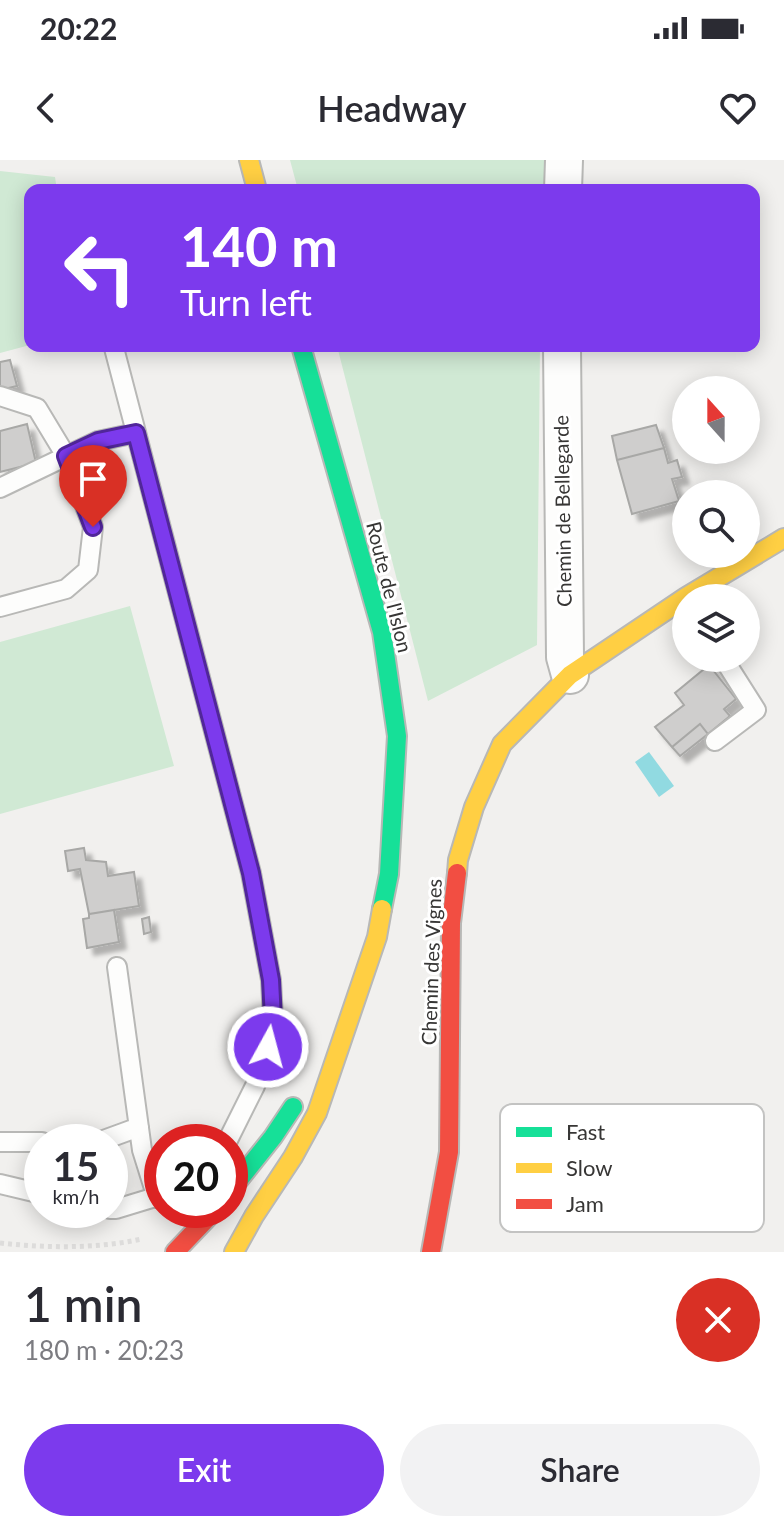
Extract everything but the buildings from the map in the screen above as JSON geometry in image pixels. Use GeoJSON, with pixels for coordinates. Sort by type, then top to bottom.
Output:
{"type":"FeatureCollection","features":[{"type":"Feature","properties":{"kind":"street"},"geometry":{"type":"LineString","coordinates":[[249,160],[255,184]]}},
{"type":"Feature","properties":{"kind":"street"},"geometry":{"type":"LineString","coordinates":[[563,184],[564,160]]}},
{"type":"Feature","properties":{"kind":"street","name":"Route de l'Islon"},"geometry":{"type":"LineString","coordinates":[[234,1252],[317,1113],[377,937],[387,886],[397,736],[382,632],[303,352]]}},
{"type":"Feature","properties":{"kind":"street","name":"Chemin de Bellegarde"},"geometry":{"type":"LineString","coordinates":[[562,352],[565,657],[570,675]]}},
{"type":"Feature","properties":{"kind":"street","name":"Chemin des Vignes"},"geometry":{"type":"LineString","coordinates":[[709,584],[784,538]]}},
{"type":"Feature","properties":{"kind":"street","name":"Chemin des Vignes"},"geometry":{"type":"LineString","coordinates":[[431,1252],[449,1152],[451,923],[458,860],[474,807],[502,744],[570,675],[672,607]]}},
{"type":"Feature","properties":{"kind":"street","name":"Route de l'Islon"},"geometry":{"type":"LineString","coordinates":[[248,1168],[273,1137],[345,1029]]}},
{"type":"Feature","properties":{"kind":"street"},"geometry":{"type":"LineString","coordinates":[[175,1252],[198,1228]]}},
{"type":"Feature","properties":{"kind":"lane"},"geometry":{"type":"LineString","coordinates":[[115,352],[251,873],[271,980],[273,1019],[268,1047],[255,1086],[236,1124]]}},
{"type":"Feature","properties":{"kind":"lane"},"geometry":{"type":"LineString","coordinates":[[0,396],[37,408],[66,456],[93,527],[88,570],[66,589],[0,607]]}},
{"type":"Feature","properties":{"kind":"lane"},"geometry":{"type":"LineString","coordinates":[[0,488],[98,441],[136,433]]}},
{"type":"Feature","properties":{"kind":"lane"},"geometry":{"type":"LineString","coordinates":[[715,741],[756,710],[732,672]]}},
{"type":"Feature","properties":{"kind":"lane"},"geometry":{"type":"LineString","coordinates":[[117,967],[144,1155]]}},
{"type":"Feature","properties":{"kind":"lane"},"geometry":{"type":"LineString","coordinates":[[128,1131],[139,1127]]}},
{"type":"Feature","properties":{"kind":"lane"},"geometry":{"type":"LineString","coordinates":[[0,1142],[24,1142]]}},
{"type":"Feature","properties":{"kind":"lane"},"geometry":{"type":"LineString","coordinates":[[0,1184],[24,1190]]}},
{"type":"Feature","properties":{"kind":"path"},"geometry":{"type":"LineString","coordinates":[[0,1243],[86,1247],[149,1238]]}},
{"type":"Feature","properties":{"kind":"green space"},"geometry":{"type":"Polygon","coordinates":[[[290,160],[546,160],[544,184],[296,184],[290,160]]]}},
{"type":"Feature","properties":{"kind":"green space"},"geometry":{"type":"Polygon","coordinates":[[[0,171],[55,177],[56,184],[24,184],[24,347],[0,353],[0,171]]]}},
{"type":"Feature","properties":{"kind":"green space"},"geometry":{"type":"Polygon","coordinates":[[[339,352],[540,352],[537,645],[428,701],[339,352]]]}},
{"type":"Feature","properties":{"kind":"green space"},"geometry":{"type":"Polygon","coordinates":[[[130,606],[174,766],[0,814],[0,642],[130,606]]]}},
{"type":"Feature","properties":{"kind":"water"},"geometry":{"type":"Polygon","coordinates":[[[649,752],[674,786],[659,797],[635,762],[649,752]]]}},
{"type":"Feature","properties":{"kind":"traffic: fast"},"geometry":{"type":"LineString","coordinates":[[303,352],[382,632],[397,736],[389,874],[382,909]]}},
{"type":"Feature","properties":{"kind":"traffic: fast"},"geometry":{"type":"LineString","coordinates":[[248,1168],[293,1107]]}},
{"type":"Feature","properties":{"kind":"traffic: slow"},"geometry":{"type":"LineString","coordinates":[[249,160],[255,184]]}},
{"type":"Feature","properties":{"kind":"traffic: slow"},"geometry":{"type":"LineString","coordinates":[[457,873],[474,807],[502,744],[570,675],[686,597],[784,538]]}},
{"type":"Feature","properties":{"kind":"traffic: slow"},"geometry":{"type":"LineString","coordinates":[[234,1252],[317,1113],[377,937],[382,909]]}},
{"type":"Feature","properties":{"kind":"traffic: jam"},"geometry":{"type":"LineString","coordinates":[[431,1252],[449,1152],[451,923],[457,873]]}},
{"type":"Feature","properties":{"kind":"traffic: jam"},"geometry":{"type":"LineString","coordinates":[[175,1252],[198,1228]]}},
{"type":"Feature","properties":{"kind":"route"},"geometry":{"type":"LineString","coordinates":[[93,527],[66,456],[98,441],[136,433],[251,873],[271,980],[273,1019],[268,1047]]}}]}
